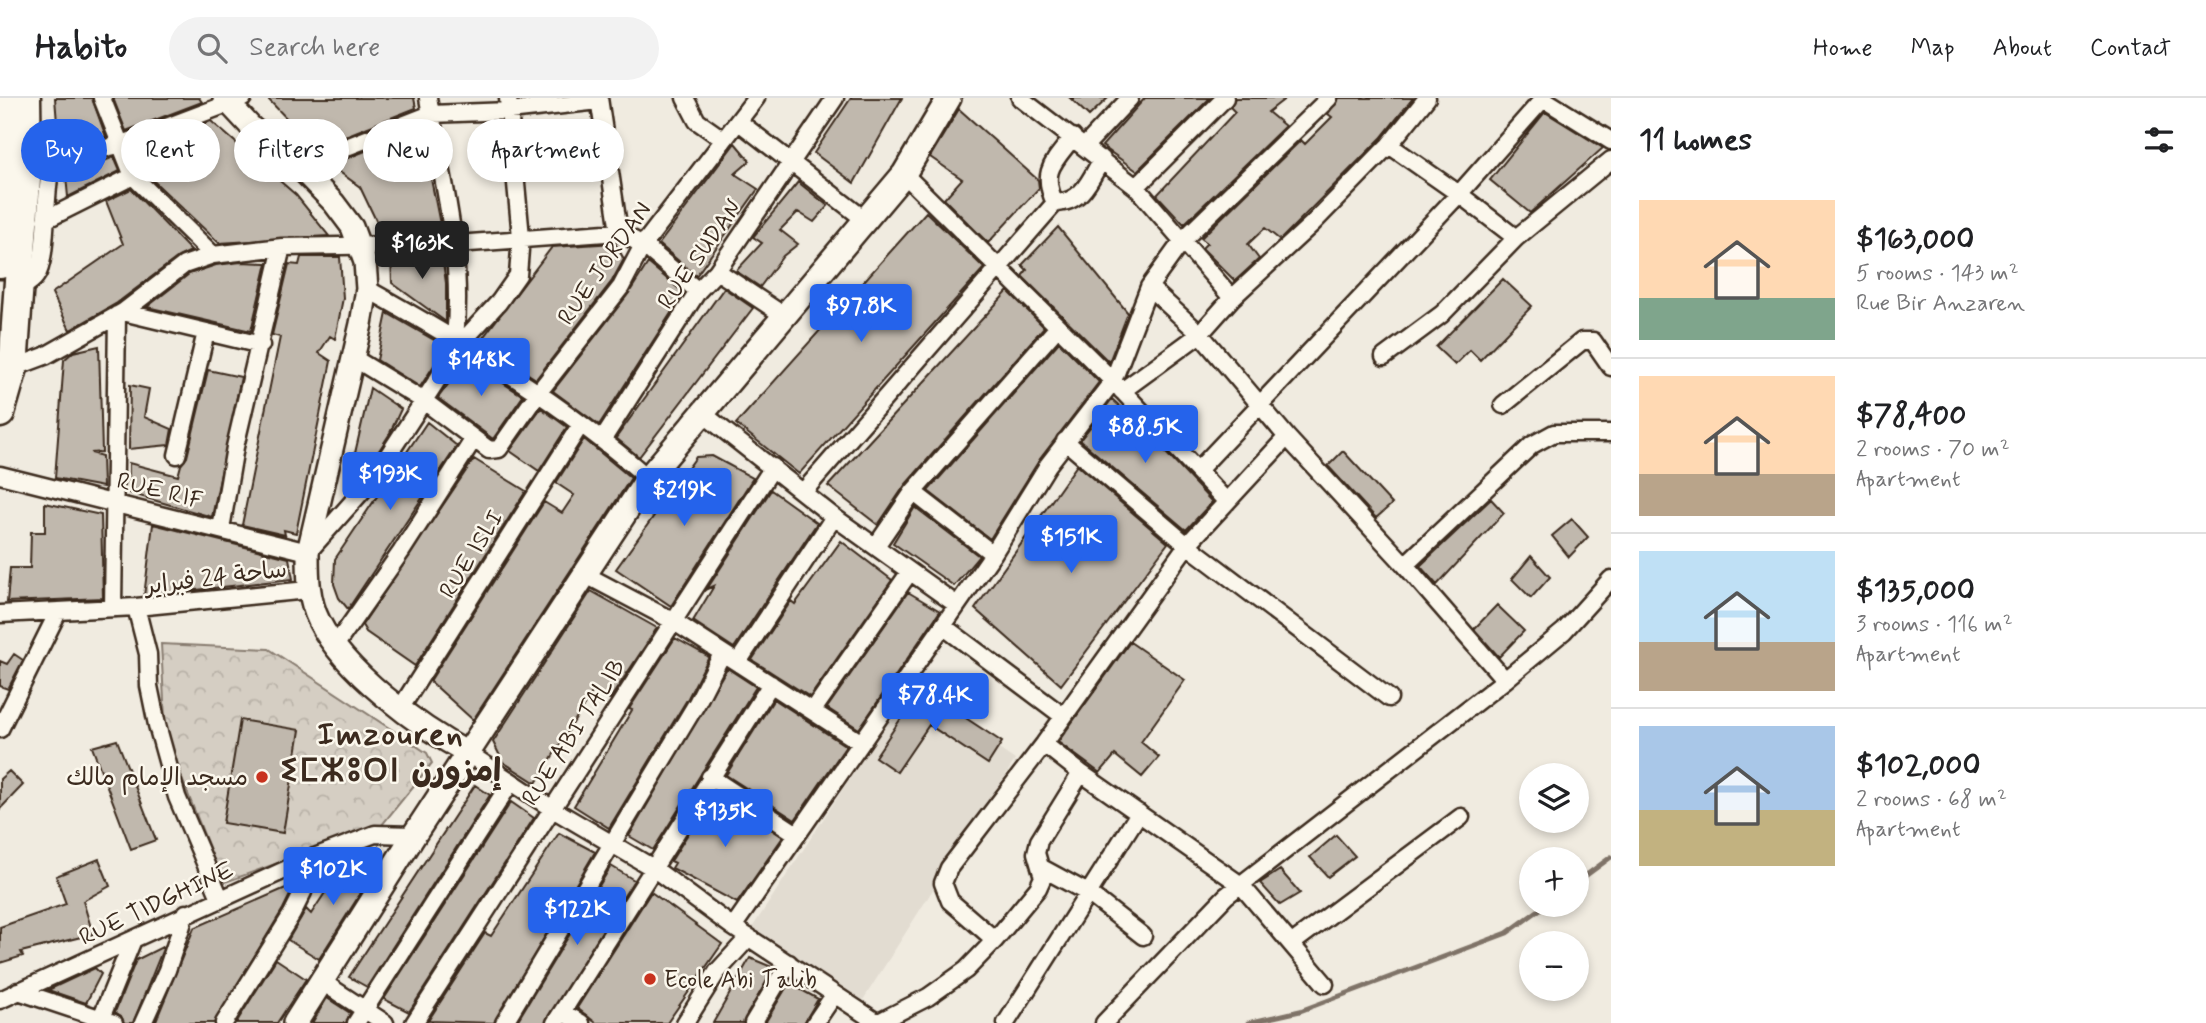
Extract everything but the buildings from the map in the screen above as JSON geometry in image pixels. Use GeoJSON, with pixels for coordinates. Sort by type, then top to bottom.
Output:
{"type":"FeatureCollection","features":[{"type":"Feature","properties":{"kind":"highway"},"geometry":{"type":"LineString","coordinates":[[0,264],[6,98]]}},
{"type":"Feature","properties":{"kind":"highway"},"geometry":{"type":"LineString","coordinates":[[0,413],[13,368],[16,291],[27,165],[26,98]]}},
{"type":"Feature","properties":{"kind":"main road"},"geometry":{"type":"LineString","coordinates":[[295,1023],[414,835],[648,478],[783,314],[904,174],[948,98]]}},
{"type":"Feature","properties":{"kind":"street"},"geometry":{"type":"LineString","coordinates":[[102,98],[121,149]]}},
{"type":"Feature","properties":{"kind":"street"},"geometry":{"type":"LineString","coordinates":[[685,98],[697,121],[724,140]]}},
{"type":"Feature","properties":{"kind":"street","name":"RUE JORDAN"},"geometry":{"type":"LineString","coordinates":[[473,440],[489,450],[505,444],[538,393],[621,286],[643,245],[756,98]]}},
{"type":"Feature","properties":{"kind":"street","name":"RUE SUDAN"},"geometry":{"type":"LineString","coordinates":[[603,439],[698,291],[717,271],[835,98]]}},
{"type":"Feature","properties":{"kind":"street"},"geometry":{"type":"LineString","coordinates":[[1055,203],[1047,187],[1049,169],[1130,98]]}},
{"type":"Feature","properties":{"kind":"street"},"geometry":{"type":"LineString","coordinates":[[1136,187],[1225,98]]}},
{"type":"Feature","properties":{"kind":"street"},"geometry":{"type":"LineString","coordinates":[[1117,386],[1149,287],[1183,240],[1329,98]]}},
{"type":"Feature","properties":{"kind":"street"},"geometry":{"type":"LineString","coordinates":[[733,927],[993,554],[1065,441],[1117,386],[1200,334],[1232,298],[1389,145],[1427,98]]}},
{"type":"Feature","properties":{"kind":"street"},"geometry":{"type":"LineString","coordinates":[[1199,469],[1459,194],[1543,98],[1611,141]]}},
{"type":"Feature","properties":{"kind":"street"},"geometry":{"type":"LineString","coordinates":[[349,143],[429,106],[509,105],[599,99],[619,232]]}},
{"type":"Feature","properties":{"kind":"street"},"geometry":{"type":"LineString","coordinates":[[1023,99],[1136,187],[1232,298]]}},
{"type":"Feature","properties":{"kind":"street"},"geometry":{"type":"LineString","coordinates":[[16,291],[37,275],[44,248],[45,188],[51,167],[71,156],[119,145],[232,100],[251,119]]}},
{"type":"Feature","properties":{"kind":"street"},"geometry":{"type":"LineString","coordinates":[[309,552],[372,480],[424,401],[459,340],[499,302],[517,275],[521,237],[509,105]]}},
{"type":"Feature","properties":{"kind":"street"},"geometry":{"type":"LineString","coordinates":[[429,106],[456,244],[459,340]]}},
{"type":"Feature","properties":{"kind":"street"},"geometry":{"type":"LineString","coordinates":[[739,122],[864,219]]}},
{"type":"Feature","properties":{"kind":"street"},"geometry":{"type":"LineString","coordinates":[[1389,145],[1516,238]]}},
{"type":"Feature","properties":{"kind":"street"},"geometry":{"type":"LineString","coordinates":[[804,491],[1055,203],[1067,203],[1085,190],[1102,159]]}},
{"type":"Feature","properties":{"kind":"street"},"geometry":{"type":"LineString","coordinates":[[1384,357],[1442,314],[1516,238],[1611,160]]}},
{"type":"Feature","properties":{"kind":"street"},"geometry":{"type":"LineString","coordinates":[[904,174],[996,269],[1058,327],[1199,469],[1227,502]]}},
{"type":"Feature","properties":{"kind":"street"},"geometry":{"type":"LineString","coordinates":[[45,220],[121,182]]}},
{"type":"Feature","properties":{"kind":"street"},"geometry":{"type":"LineString","coordinates":[[139,182],[212,256]]}},
{"type":"Feature","properties":{"kind":"street"},"geometry":{"type":"LineString","coordinates":[[314,182],[334,203],[360,244],[367,289],[309,552],[309,590],[318,621],[335,646],[400,709],[435,735],[468,753],[551,808],[653,868],[733,927],[878,1023],[928,997],[966,970],[1038,888],[1042,868],[1036,853],[1039,841],[1081,773]]}},
{"type":"Feature","properties":{"kind":"street"},"geometry":{"type":"LineString","coordinates":[[13,368],[45,356],[120,314],[184,265],[212,256],[282,247],[456,244],[521,237],[619,232],[643,245],[698,291]]}},
{"type":"Feature","properties":{"kind":"street"},"geometry":{"type":"LineString","coordinates":[[221,529],[235,447],[282,247]]}},
{"type":"Feature","properties":{"kind":"street"},"geometry":{"type":"LineString","coordinates":[[717,271],[783,314]]}},
{"type":"Feature","properties":{"kind":"street"},"geometry":{"type":"LineString","coordinates":[[1149,287],[1200,334],[1259,406],[1405,565],[1505,680]]}},
{"type":"Feature","properties":{"kind":"street"},"geometry":{"type":"LineString","coordinates":[[367,289],[459,340],[538,393],[603,439],[648,478]]}},
{"type":"Feature","properties":{"kind":"street"},"geometry":{"type":"LineString","coordinates":[[120,314],[261,345]]}},
{"type":"Feature","properties":{"kind":"street"},"geometry":{"type":"LineString","coordinates":[[113,608],[113,502],[120,314]]}},
{"type":"Feature","properties":{"kind":"street"},"geometry":{"type":"LineString","coordinates":[[876,546],[913,492],[1058,327]]}},
{"type":"Feature","properties":{"kind":"street"},"geometry":{"type":"LineString","coordinates":[[177,455],[206,332]]}},
{"type":"Feature","properties":{"kind":"street"},"geometry":{"type":"LineString","coordinates":[[1503,405],[1582,341],[1592,341],[1611,367]]}},
{"type":"Feature","properties":{"kind":"street"},"geometry":{"type":"LineString","coordinates":[[335,646],[401,552],[473,440],[424,401],[352,357]]}},
{"type":"Feature","properties":{"kind":"street"},"geometry":{"type":"LineString","coordinates":[[701,412],[834,517],[957,605]]}},
{"type":"Feature","properties":{"kind":"street","name":"RUE ISLI"},"geometry":{"type":"LineString","coordinates":[[400,709],[582,424]]}},
{"type":"Feature","properties":{"kind":"street"},"geometry":{"type":"LineString","coordinates":[[1405,565],[1532,445],[1554,433],[1611,433]]}},
{"type":"Feature","properties":{"kind":"street"},"geometry":{"type":"LineString","coordinates":[[995,940],[950,901],[943,883],[948,868],[1044,744],[1187,545],[1287,437]]}},
{"type":"Feature","properties":{"kind":"street"},"geometry":{"type":"LineString","coordinates":[[1065,441],[1187,545],[1389,698]]}},
{"type":"Feature","properties":{"kind":"street","name":"RUE ABI TALIB"},"geometry":{"type":"LineString","coordinates":[[414,1023],[773,467]]}},
{"type":"Feature","properties":{"kind":"street","name":"RUE RIF"},"geometry":{"type":"LineString","coordinates":[[0,475],[309,552]]}},
{"type":"Feature","properties":{"kind":"street"},"geometry":{"type":"LineString","coordinates":[[913,492],[993,554]]}},
{"type":"Feature","properties":{"kind":"street"},"geometry":{"type":"LineString","coordinates":[[738,662],[834,517]]}},
{"type":"Feature","properties":{"kind":"street"},"geometry":{"type":"LineString","coordinates":[[814,709],[909,573]]}},
{"type":"Feature","properties":{"kind":"street"},"geometry":{"type":"LineString","coordinates":[[586,575],[673,621],[814,709],[860,742]]}},
{"type":"Feature","properties":{"kind":"street"},"geometry":{"type":"LineString","coordinates":[[1104,1023],[1241,885],[1505,680],[1564,631],[1611,579]]}},
{"type":"Feature","properties":{"kind":"street","name":"ساحة 24 فبراير"},"geometry":{"type":"LineString","coordinates":[[220,898],[177,797],[157,725],[149,686],[148,654],[136,607],[309,590]]}},
{"type":"Feature","properties":{"kind":"street"},"geometry":{"type":"LineString","coordinates":[[0,614],[136,607]]}},
{"type":"Feature","properties":{"kind":"street"},"geometry":{"type":"LineString","coordinates":[[0,729],[58,612]]}},
{"type":"Feature","properties":{"kind":"street"},"geometry":{"type":"LineString","coordinates":[[943,626],[1063,716]]}},
{"type":"Feature","properties":{"kind":"street"},"geometry":{"type":"LineString","coordinates":[[504,1023],[697,704],[722,654]]}},
{"type":"Feature","properties":{"kind":"street"},"geometry":{"type":"LineString","coordinates":[[581,1023],[558,1017],[771,684]]}},
{"type":"Feature","properties":{"kind":"street"},"geometry":{"type":"LineString","coordinates":[[1044,744],[1241,885],[1325,984]]}},
{"type":"Feature","properties":{"kind":"street"},"geometry":{"type":"LineString","coordinates":[[710,777],[797,834]]}},
{"type":"Feature","properties":{"kind":"street"},"geometry":{"type":"LineString","coordinates":[[361,1018],[511,782]]}},
{"type":"Feature","properties":{"kind":"street"},"geometry":{"type":"LineString","coordinates":[[1006,1023],[1139,813]]}},
{"type":"Feature","properties":{"kind":"street"},"geometry":{"type":"LineString","coordinates":[[1291,944],[1461,817]]}},
{"type":"Feature","properties":{"kind":"street","name":"RUE TIDGHINE"},"geometry":{"type":"LineString","coordinates":[[0,1000],[309,859],[375,834],[414,835]]}},
{"type":"Feature","properties":{"kind":"street"},"geometry":{"type":"LineString","coordinates":[[224,1023],[292,914],[303,892],[309,859]]}},
{"type":"Feature","properties":{"kind":"street"},"geometry":{"type":"LineString","coordinates":[[1042,868],[1088,894],[1143,936]]}},
{"type":"Feature","properties":{"kind":"street"},"geometry":{"type":"LineString","coordinates":[[143,1023],[167,971],[186,913]]}},
{"type":"Feature","properties":{"kind":"street"},"geometry":{"type":"LineString","coordinates":[[685,1023],[717,972],[749,937]]}},
{"type":"Feature","properties":{"kind":"street"},"geometry":{"type":"LineString","coordinates":[[18,991],[104,1022],[132,942]]}},
{"type":"Feature","properties":{"kind":"street"},"geometry":{"type":"LineString","coordinates":[[753,1023],[789,963]]}},
{"type":"Feature","properties":{"kind":"street"},"geometry":{"type":"LineString","coordinates":[[321,981],[361,1018],[385,1023]]}},
{"type":"Feature","properties":{"kind":"street"},"geometry":{"type":"LineString","coordinates":[[815,1023],[834,995]]}},
{"type":"Feature","properties":{"kind":"shaded area"},"geometry":{"type":"Polygon","coordinates":[[[909,688],[1015,760],[863,1000],[752,928],[909,688]]]}},
{"type":"Feature","properties":{"kind":"green space"},"geometry":{"type":"Polygon","coordinates":[[[161,644],[269,649],[427,753],[432,763],[382,825],[223,883],[166,738],[161,644]]]}},
{"type":"Feature","properties":{"kind":"waterway"},"geometry":{"type":"LineString","coordinates":[[1589,873],[1611,857]]}},
{"type":"Feature","properties":{"kind":"waterway"},"geometry":{"type":"LineString","coordinates":[[1248,1023],[1300,1011],[1507,933],[1529,917]]}},
{"type":"Feature","properties":{"kind":"place","name":"مسجد الإمام مالك"},"geometry":{"type":"Point","coordinates":[262,777]}},
{"type":"Feature","properties":{"kind":"place","name":"Ecole Abi Talib"},"geometry":{"type":"Point","coordinates":[650,979]}},
{"type":"Feature","properties":{"kind":"district","name":"Imzouren ⵉⵎⵣⵓⵔⵏ إمزورن"},"geometry":{"type":"Point","coordinates":[391,752]}}]}
